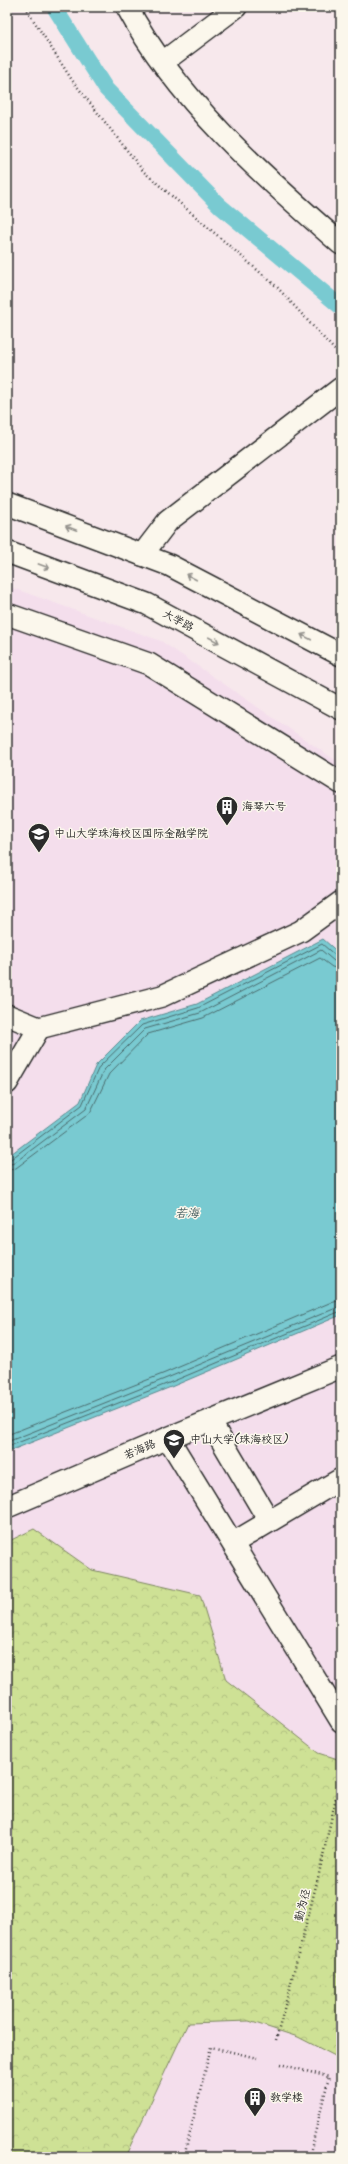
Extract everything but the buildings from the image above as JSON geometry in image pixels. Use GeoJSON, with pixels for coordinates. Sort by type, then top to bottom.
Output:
{"type":"FeatureCollection","features":[{"type":"Feature","properties":{"kind":"street"},"geometry":{"type":"LineString","coordinates":[[127,7],[138,28],[193,101],[265,177],[341,244]]}},
{"type":"Feature","properties":{"kind":"street"},"geometry":{"type":"LineString","coordinates":[[163,62],[236,7]]}},
{"type":"Feature","properties":{"kind":"street"},"geometry":{"type":"LineString","coordinates":[[142,555],[168,521],[341,388]]}},
{"type":"Feature","properties":{"kind":"street"},"geometry":{"type":"LineString","coordinates":[[7,504],[169,565],[341,655]]}},
{"type":"Feature","properties":{"kind":"street","name":"大学路"},"geometry":{"type":"LineString","coordinates":[[7,552],[147,604],[341,709]]}},
{"type":"Feature","properties":{"kind":"street"},"geometry":{"type":"LineString","coordinates":[[7,614],[149,664],[341,783]]}},
{"type":"Feature","properties":{"kind":"street"},"geometry":{"type":"LineString","coordinates":[[7,1015],[39,1028],[162,996],[301,930],[341,902]]}},
{"type":"Feature","properties":{"kind":"street"},"geometry":{"type":"LineString","coordinates":[[7,1083],[39,1028]]}},
{"type":"Feature","properties":{"kind":"street","name":"若海路"},"geometry":{"type":"LineString","coordinates":[[7,1507],[168,1438],[341,1367]]}},
{"type":"Feature","properties":{"kind":"street"},"geometry":{"type":"LineString","coordinates":[[210,1421],[269,1521]]}},
{"type":"Feature","properties":{"kind":"street"},"geometry":{"type":"LineString","coordinates":[[168,1438],[341,1721]]}},
{"type":"Feature","properties":{"kind":"street"},"geometry":{"type":"LineString","coordinates":[[233,1543],[341,1479]]}},
{"type":"Feature","properties":{"kind":"path"},"geometry":{"type":"LineString","coordinates":[[25,7],[72,80],[144,172],[277,287],[341,357]]}},
{"type":"Feature","properties":{"kind":"path","name":"勤为径"},"geometry":{"type":"LineString","coordinates":[[276,2040],[318,1878],[341,1775]]}},
{"type":"Feature","properties":{"kind":"path"},"geometry":{"type":"LineString","coordinates":[[184,2157],[211,2046],[257,2058]]}},
{"type":"Feature","properties":{"kind":"path"},"geometry":{"type":"LineString","coordinates":[[280,2064],[329,2077],[309,2157]]}},
{"type":"Feature","properties":{"kind":"shaded area","name":"中山大学(珠海校区)"},"geometry":{"type":"Polygon","coordinates":[[[7,586],[161,641],[341,764],[341,2157],[7,2157],[7,586]]]}},
{"type":"Feature","properties":{"kind":"green space"},"geometry":{"type":"Polygon","coordinates":[[[34,1529],[92,1570],[200,1595],[226,1680],[319,1753],[341,1760],[341,2059],[298,2037],[249,2021],[188,2023],[125,2157],[7,2157],[7,1542],[34,1529]]]}},
{"type":"Feature","properties":{"kind":"water","name":"若海"},"geometry":{"type":"Polygon","coordinates":[[[323,939],[341,955],[341,1315],[171,1387],[7,1452],[7,1157],[80,1102],[96,1065],[140,1021],[197,1004],[323,939]]]}},
{"type":"Feature","properties":{"kind":"waterway"},"geometry":{"type":"LineString","coordinates":[[54,7],[106,89],[220,206],[341,307]]}},
{"type":"Feature","properties":{"kind":"place","name":"海琴六号"},"geometry":{"type":"Point","coordinates":[227,826]}},
{"type":"Feature","properties":{"kind":"place","name":"中山大学珠海校区国际金融学院"},"geometry":{"type":"Point","coordinates":[39,854]}},
{"type":"Feature","properties":{"kind":"place","name":"中山大学(珠海校区)"},"geometry":{"type":"Point","coordinates":[174,1460]}},
{"type":"Feature","properties":{"kind":"place","name":"教学楼"},"geometry":{"type":"Point","coordinates":[255,2118]}}]}
